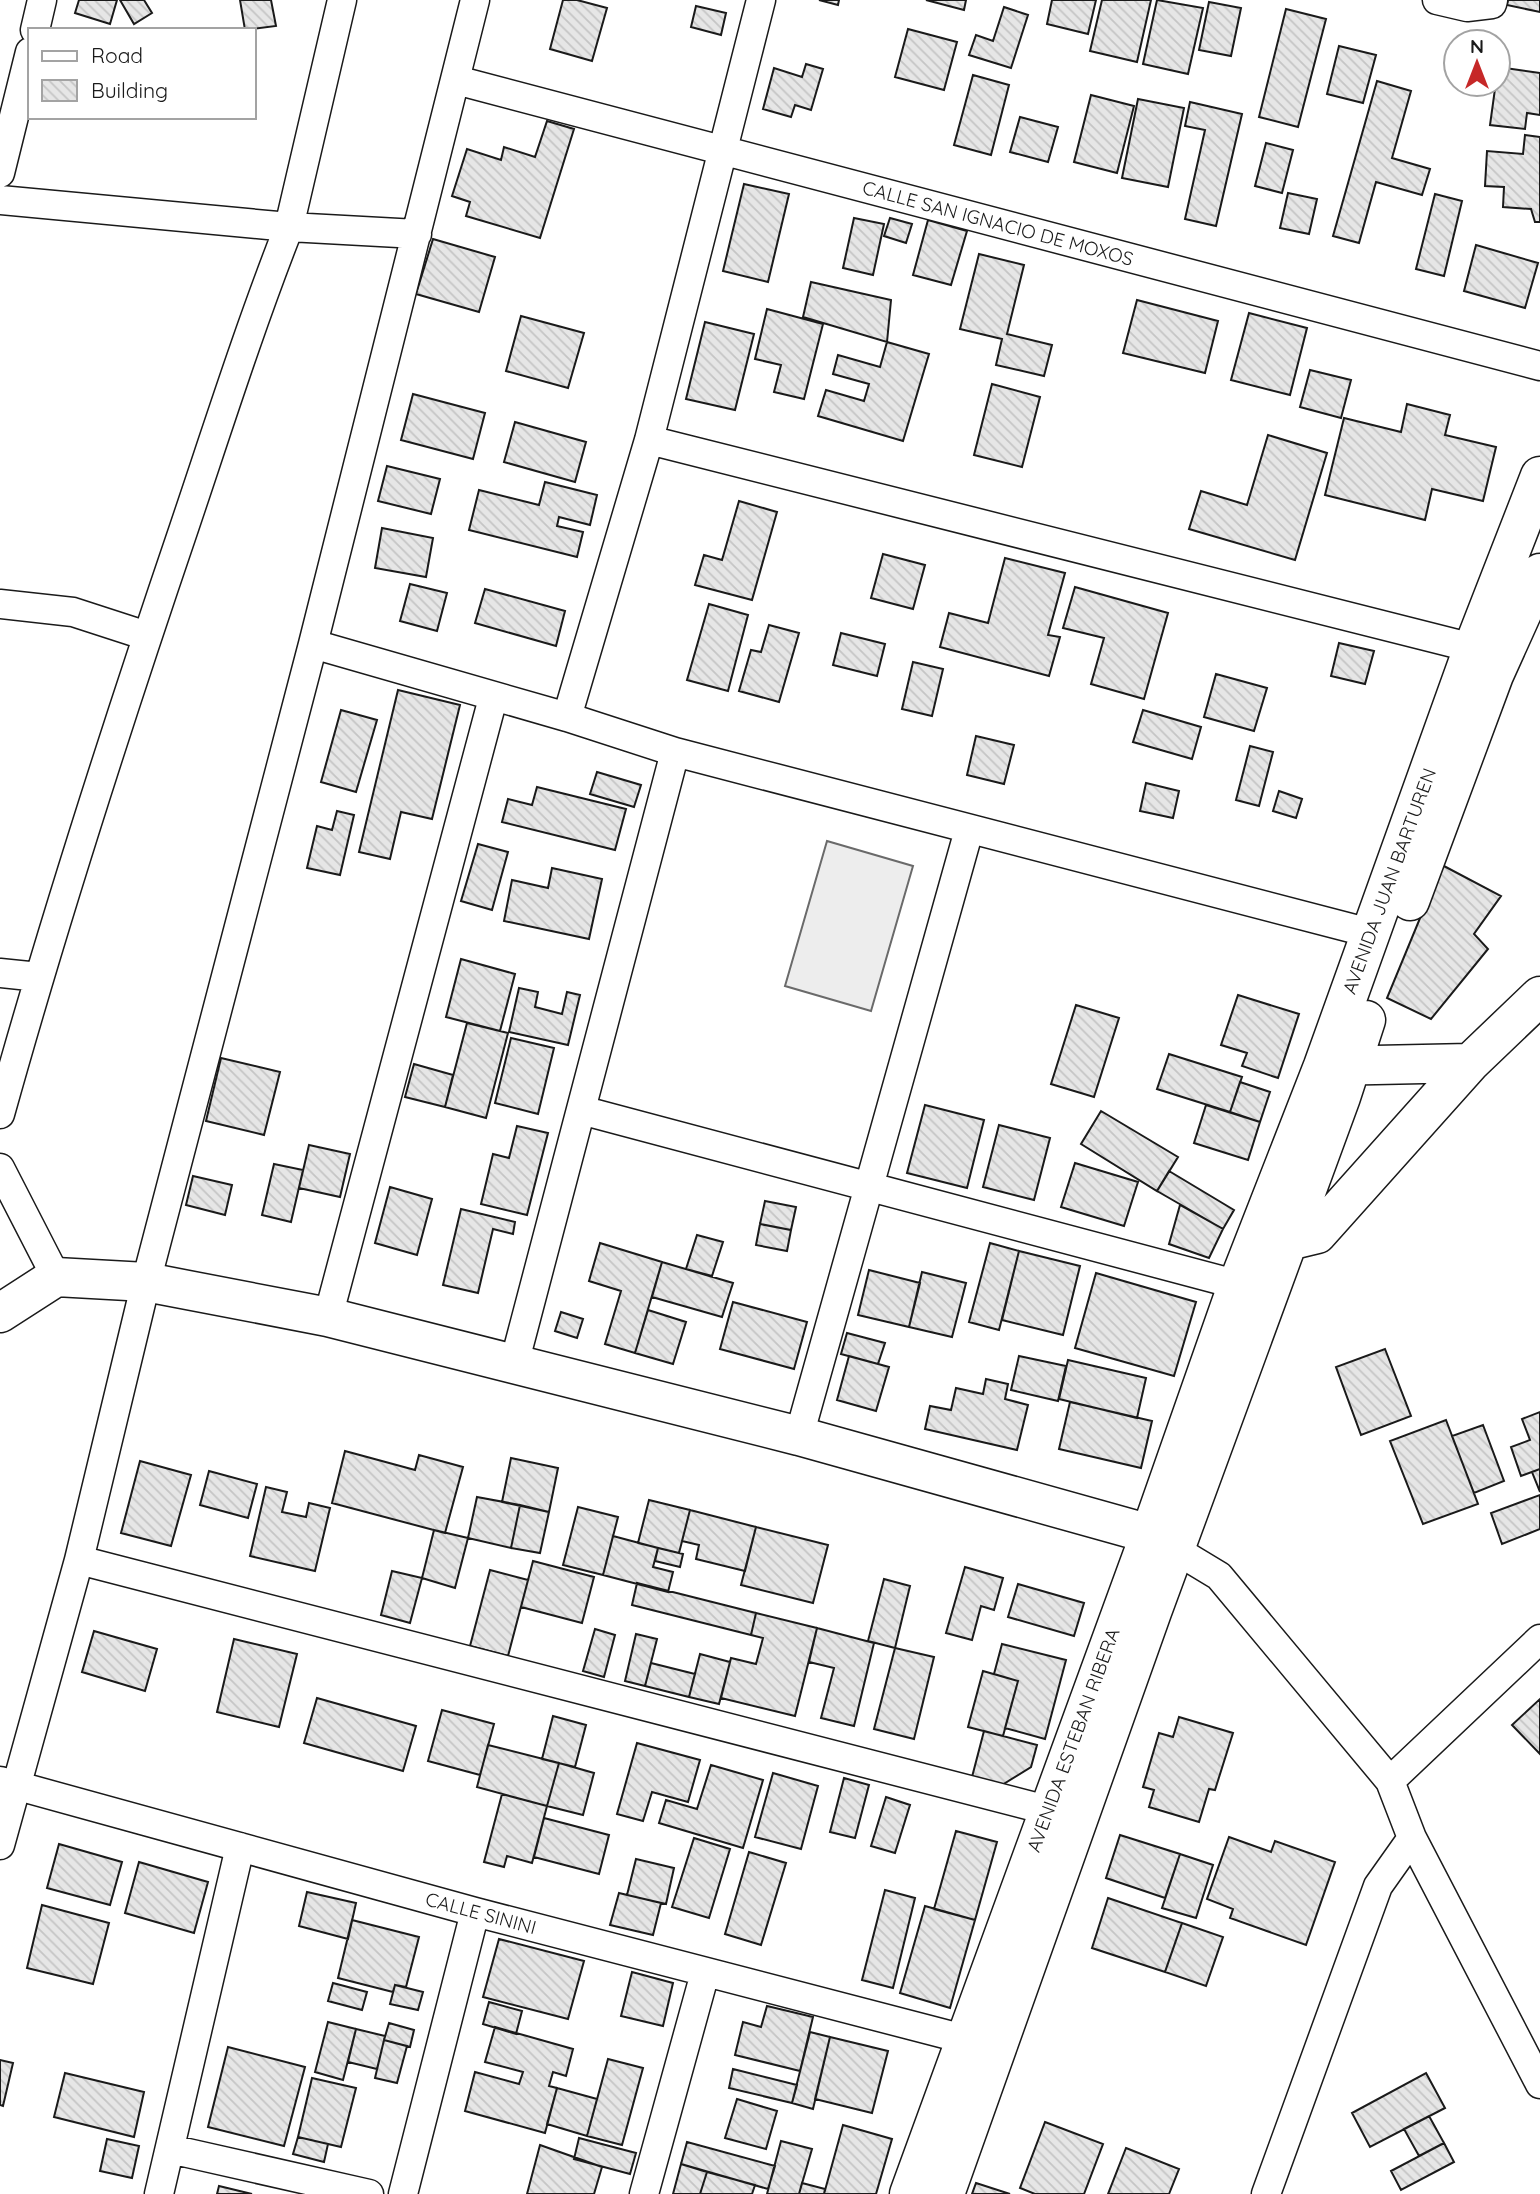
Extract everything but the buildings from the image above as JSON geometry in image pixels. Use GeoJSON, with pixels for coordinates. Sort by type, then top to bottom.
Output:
{"type":"FeatureCollection","features":[{"type":"Feature","properties":{"kind":"main road","name":"AVENIDA JUAN BARTUREN"},"geometry":{"type":"LineString","coordinates":[[1337,1066],[1370,933],[1540,476]]}},
{"type":"Feature","properties":{"kind":"main road","name":"AVENIDA JUAN BARTUREN"},"geometry":{"type":"LineString","coordinates":[[1253,1289],[1337,1066],[1494,675],[1540,573]]}},
{"type":"Feature","properties":{"kind":"main road"},"geometry":{"type":"LineString","coordinates":[[1273,1236],[1317,1234],[1470,1063],[1540,996]]}},
{"type":"Feature","properties":{"kind":"main road"},"geometry":{"type":"LineString","coordinates":[[1337,1066],[1470,1063]]}},
{"type":"Feature","properties":{"kind":"main road"},"geometry":{"type":"LineString","coordinates":[[0,1313],[56,1277],[146,1282],[328,1317],[799,1436],[1162,1542]]}},
{"type":"Feature","properties":{"kind":"main road","name":"AVENIDA ESTEBAN RIBERA"},"geometry":{"type":"LineString","coordinates":[[945,2194],[1162,1542],[1253,1289]]}},
{"type":"Feature","properties":{"kind":"main road","name":"AVENIDA ESTEBAN RIBERA"},"geometry":{"type":"LineString","coordinates":[[909,2194],[1047,1810],[1162,1542]]}},
{"type":"Feature","properties":{"kind":"street"},"geometry":{"type":"LineString","coordinates":[[35,28],[42,0]]}},
{"type":"Feature","properties":{"kind":"street"},"geometry":{"type":"LineString","coordinates":[[0,1114],[39,976],[147,636],[264,289],[289,228],[342,0]]}},
{"type":"Feature","properties":{"kind":"street"},"geometry":{"type":"LineString","coordinates":[[0,1845],[8,1782],[79,1560],[146,1282],[313,644],[475,0]]}},
{"type":"Feature","properties":{"kind":"street"},"geometry":{"type":"LineString","coordinates":[[567,717],[649,440],[761,0]]}},
{"type":"Feature","properties":{"kind":"street"},"geometry":{"type":"LineString","coordinates":[[1437,0],[1467,7],[1492,4],[1493,0]]}},
{"type":"Feature","properties":{"kind":"street"},"geometry":{"type":"LineString","coordinates":[[0,173],[28,60]]}},
{"type":"Feature","properties":{"kind":"street","name":"CALLE SAN IGNACIO DE MOXOS"},"geometry":{"type":"LineString","coordinates":[[456,80],[1540,366]]}},
{"type":"Feature","properties":{"kind":"street"},"geometry":{"type":"LineString","coordinates":[[0,200],[289,228],[417,234]]}},
{"type":"Feature","properties":{"kind":"street"},"geometry":{"type":"LineString","coordinates":[[649,440],[1474,648]]}},
{"type":"Feature","properties":{"kind":"street"},"geometry":{"type":"LineString","coordinates":[[0,604],[73,612],[147,636]]}},
{"type":"Feature","properties":{"kind":"street"},"geometry":{"type":"LineString","coordinates":[[313,644],[493,698],[567,717],[675,752],[1370,933]]}},
{"type":"Feature","properties":{"kind":"street"},"geometry":{"type":"LineString","coordinates":[[328,1317],[493,698]]}},
{"type":"Feature","properties":{"kind":"street"},"geometry":{"type":"LineString","coordinates":[[514,1364],[675,752]]}},
{"type":"Feature","properties":{"kind":"street"},"geometry":{"type":"LineString","coordinates":[[799,1436],[968,830]]}},
{"type":"Feature","properties":{"kind":"street"},"geometry":{"type":"LineString","coordinates":[[0,972],[39,976]]}},
{"type":"Feature","properties":{"kind":"street"},"geometry":{"type":"LineString","coordinates":[[581,1110],[1253,1289]]}},
{"type":"Feature","properties":{"kind":"street"},"geometry":{"type":"LineString","coordinates":[[0,1168],[56,1277]]}},
{"type":"Feature","properties":{"kind":"street"},"geometry":{"type":"LineString","coordinates":[[1162,1542],[1219,1576],[1391,1781],[1412,1838],[1540,2084]]}},
{"type":"Feature","properties":{"kind":"street"},"geometry":{"type":"LineString","coordinates":[[79,1560],[1047,1810]]}},
{"type":"Feature","properties":{"kind":"street"},"geometry":{"type":"LineString","coordinates":[[1391,1781],[1540,1639]]}},
{"type":"Feature","properties":{"kind":"street","name":"CALLE SININI"},"geometry":{"type":"LineString","coordinates":[[8,1782],[475,1912],[964,2039]]}},
{"type":"Feature","properties":{"kind":"street"},"geometry":{"type":"LineString","coordinates":[[1266,2194],[1378,1886],[1412,1838]]}},
{"type":"Feature","properties":{"kind":"street"},"geometry":{"type":"LineString","coordinates":[[159,2194],[240,1847]]}},
{"type":"Feature","properties":{"kind":"street"},"geometry":{"type":"LineString","coordinates":[[403,2194],[475,1912]]}},
{"type":"Feature","properties":{"kind":"street"},"geometry":{"type":"LineString","coordinates":[[644,2194],[705,1973]]}},
{"type":"Feature","properties":{"kind":"street"},"geometry":{"type":"LineString","coordinates":[[170,2149],[330,2190],[369,2194]]}},
{"type":"Feature","properties":{"kind":"shaded area"},"geometry":{"type":"Polygon","coordinates":[[[827,841],[913,866],[871,1011],[785,986],[827,841]]]}}]}
